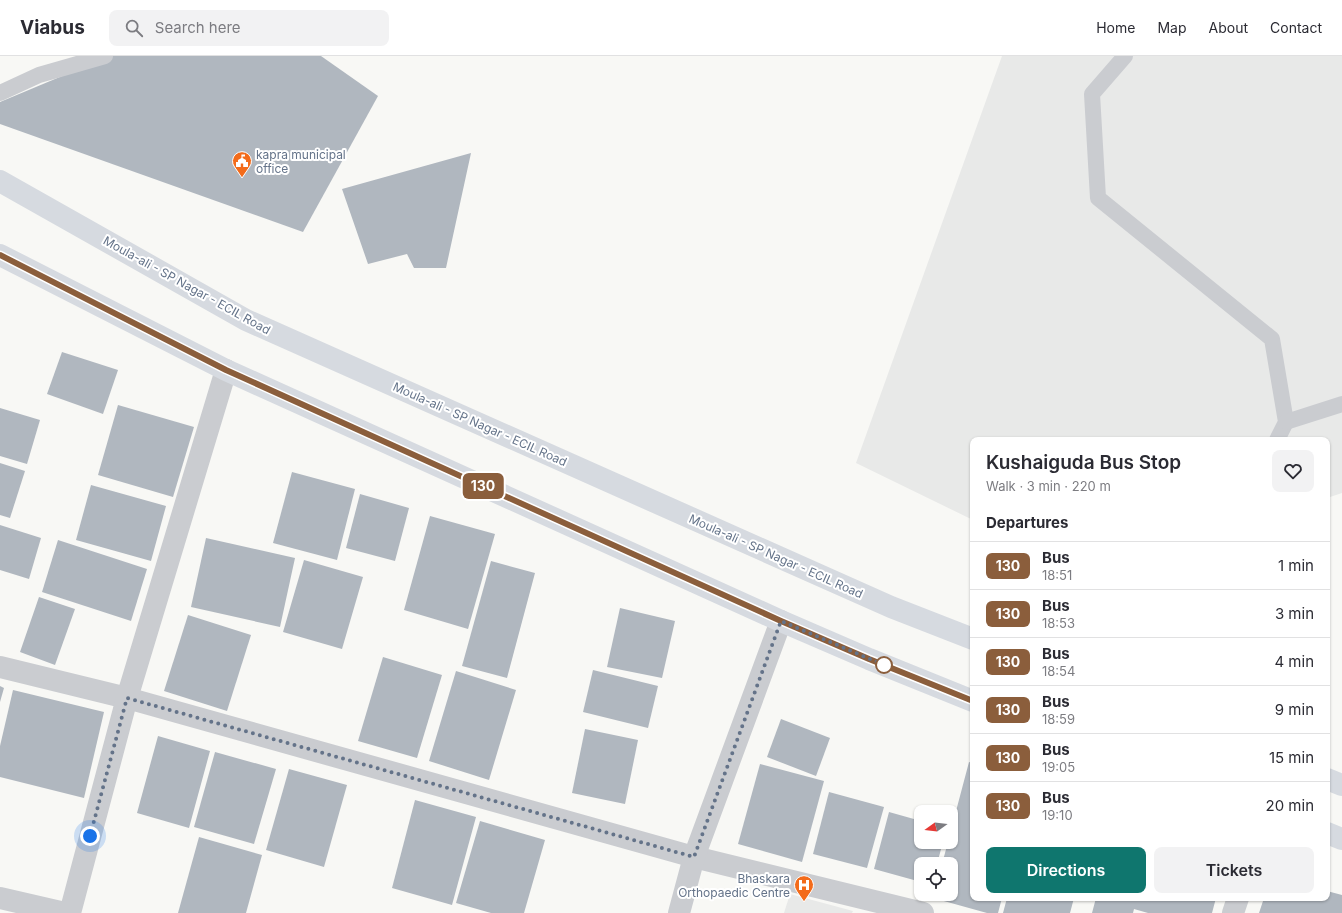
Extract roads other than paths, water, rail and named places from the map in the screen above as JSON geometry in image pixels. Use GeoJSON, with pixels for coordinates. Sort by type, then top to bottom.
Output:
{"type":"FeatureCollection","features":[{"type":"Feature","properties":{"kind":"main road","name":"Moula-ali - SP Nagar - ECIL Road"},"geometry":{"type":"LineString","coordinates":[[0,181],[246,320],[891,607],[970,638]]}},
{"type":"Feature","properties":{"kind":"main road"},"geometry":{"type":"LineString","coordinates":[[0,255],[226,370],[781,621],[869,659],[970,700]]}},
{"type":"Feature","properties":{"kind":"main road"},"geometry":{"type":"LineString","coordinates":[[1330,780],[1342,785]]}},
{"type":"Feature","properties":{"kind":"main road"},"geometry":{"type":"LineString","coordinates":[[1330,834],[1342,838]]}},
{"type":"Feature","properties":{"kind":"street"},"geometry":{"type":"LineString","coordinates":[[70,913],[127,698],[226,370]]}},
{"type":"Feature","properties":{"kind":"street"},"geometry":{"type":"LineString","coordinates":[[679,913],[694,857],[781,621]]}},
{"type":"Feature","properties":{"kind":"street"},"geometry":{"type":"LineString","coordinates":[[0,668],[127,698],[694,857],[923,913]]}},
{"type":"Feature","properties":{"kind":"street"},"geometry":{"type":"LineString","coordinates":[[0,898],[65,913]]}},
{"type":"Feature","properties":{"kind":"street"},"geometry":{"type":"LineString","coordinates":[[1233,913],[1237,901]]}},
{"type":"Feature","properties":{"kind":"lane"},"geometry":{"type":"LineString","coordinates":[[0,93],[39,75],[105,56]]}},
{"type":"Feature","properties":{"kind":"lane"},"geometry":{"type":"LineString","coordinates":[[1125,56],[1092,94],[1098,198],[1272,339],[1286,422],[1278,437]]}},
{"type":"Feature","properties":{"kind":"lane"},"geometry":{"type":"LineString","coordinates":[[1286,422],[1342,404]]}},
{"type":"Feature","properties":{"kind":"place","name":"kapra municipal office"},"geometry":{"type":"Point","coordinates":[242,178]}},
{"type":"Feature","properties":{"kind":"place","name":"Bhaskara Orthopaedic Centre"},"geometry":{"type":"Point","coordinates":[804,902]}}]}
